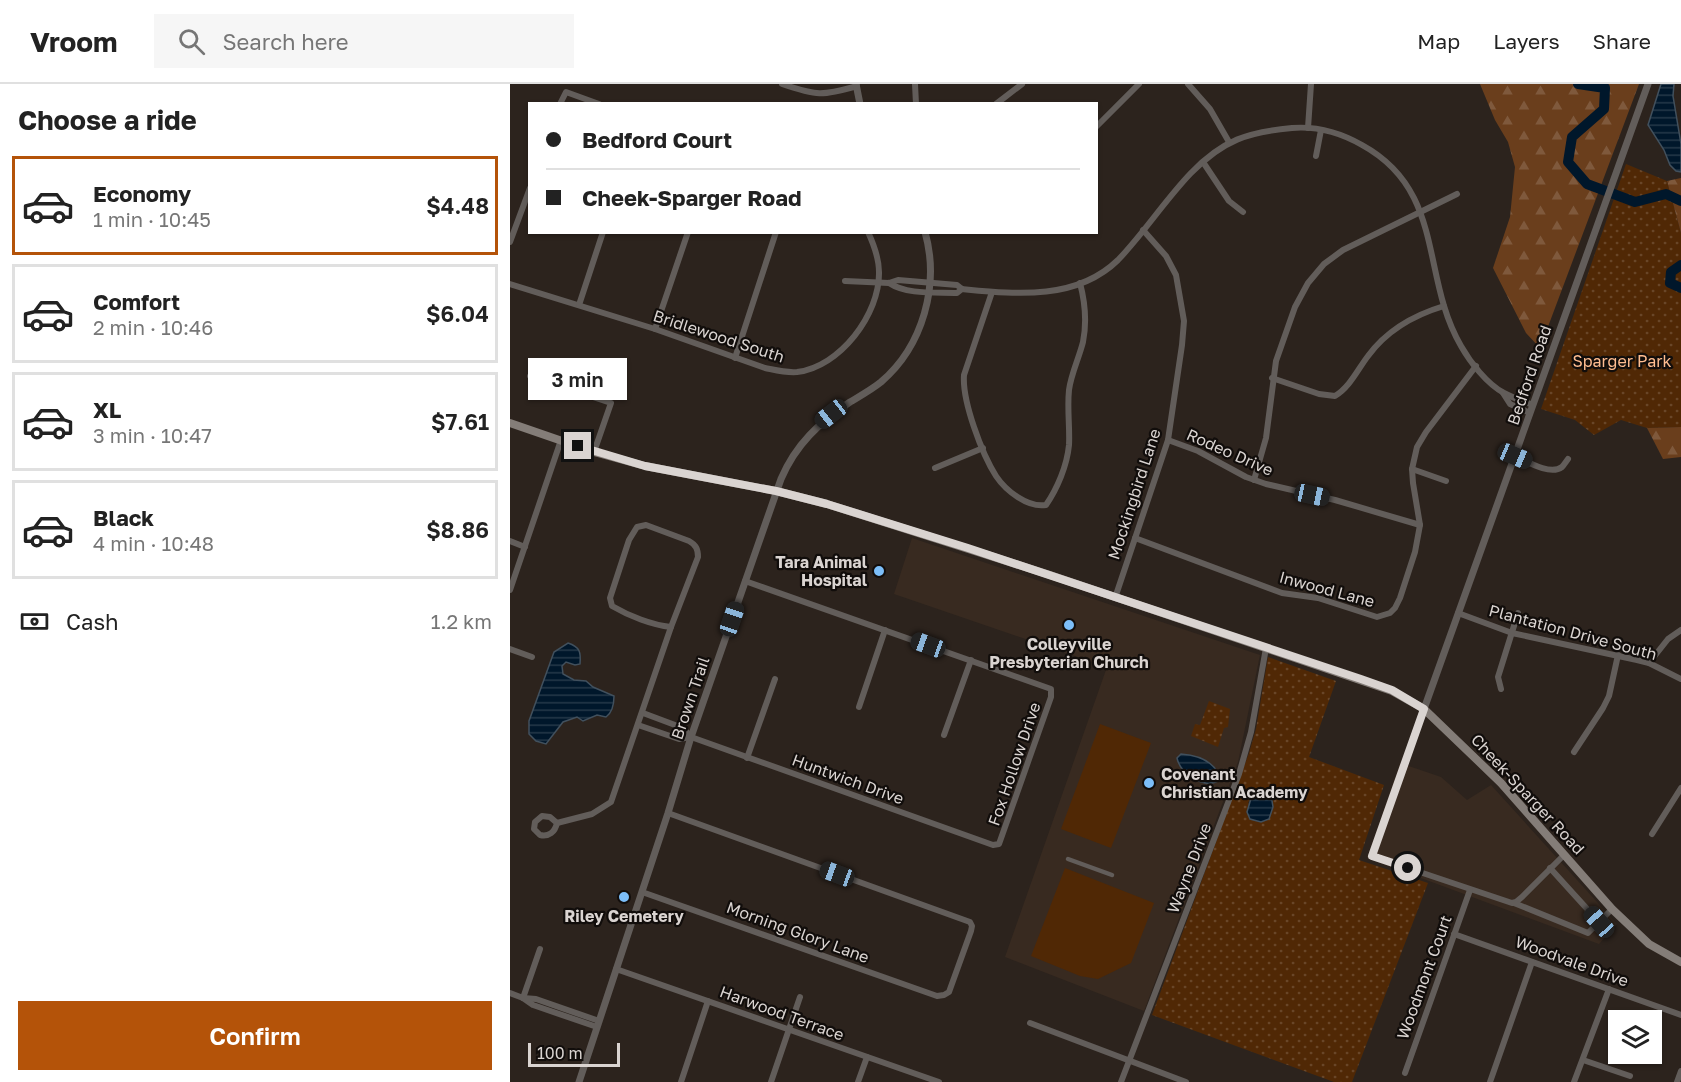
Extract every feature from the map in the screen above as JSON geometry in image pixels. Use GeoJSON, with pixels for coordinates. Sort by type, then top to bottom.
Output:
{"type":"FeatureCollection","features":[{"type":"Feature","properties":{"kind":"main road","name":"Cheek-Sparger Road"},"geometry":{"type":"LineString","coordinates":[[510,423],[594,452],[645,466],[776,491],[827,504],[927,535],[1374,683],[1401,694],[1424,709],[1501,783],[1612,909],[1649,944],[1681,962]]}},
{"type":"Feature","properties":{"kind":"street"},"geometry":{"type":"LineString","coordinates":[[782,84],[809,93],[829,94],[856,85],[860,102]]}},
{"type":"Feature","properties":{"kind":"street"},"geometry":{"type":"LineString","coordinates":[[915,84],[916,102]]}},
{"type":"Feature","properties":{"kind":"street"},"geometry":{"type":"LineString","coordinates":[[999,102],[1022,84]]}},
{"type":"Feature","properties":{"kind":"street"},"geometry":{"type":"LineString","coordinates":[[1098,125],[1139,84]]}},
{"type":"Feature","properties":{"kind":"street"},"geometry":{"type":"LineString","coordinates":[[1188,84],[1210,110],[1229,142]]}},
{"type":"Feature","properties":{"kind":"street"},"geometry":{"type":"LineString","coordinates":[[1308,128],[1311,84]]}},
{"type":"Feature","properties":{"kind":"street","name":"Bedford Road"},"geometry":{"type":"LineString","coordinates":[[1424,709],[1648,84]]}},
{"type":"Feature","properties":{"kind":"street"},"geometry":{"type":"LineString","coordinates":[[561,102],[566,92],[594,102]]}},
{"type":"Feature","properties":{"kind":"street"},"geometry":{"type":"LineString","coordinates":[[845,281],[930,282],[957,285],[962,289],[1030,294],[1054,291],[1080,283],[1107,268],[1203,162],[1229,142],[1265,131],[1308,128],[1322,130],[1349,138],[1376,154],[1405,182],[1421,211],[1429,234],[1444,306],[1461,347],[1476,366],[1503,392],[1531,409]]}},
{"type":"Feature","properties":{"kind":"street"},"geometry":{"type":"LineString","coordinates":[[1316,156],[1322,130]]}},
{"type":"Feature","properties":{"kind":"street"},"geometry":{"type":"LineString","coordinates":[[1203,162],[1229,201],[1243,212]]}},
{"type":"Feature","properties":{"kind":"street"},"geometry":{"type":"LineString","coordinates":[[510,242],[528,193]]}},
{"type":"Feature","properties":{"kind":"street"},"geometry":{"type":"LineString","coordinates":[[1254,480],[1266,438],[1272,378],[1278,353],[1295,307],[1316,273],[1343,250],[1457,194]]}},
{"type":"Feature","properties":{"kind":"street","name":"Mockingbird Lane"},"geometry":{"type":"LineString","coordinates":[[1115,598],[1168,440],[1184,321],[1176,275],[1166,256],[1143,230]]}},
{"type":"Feature","properties":{"kind":"street"},"geometry":{"type":"LineString","coordinates":[[579,305],[602,234]]}},
{"type":"Feature","properties":{"kind":"street"},"geometry":{"type":"LineString","coordinates":[[655,329],[687,234]]}},
{"type":"Feature","properties":{"kind":"street"},"geometry":{"type":"LineString","coordinates":[[735,358],[775,234]]}},
{"type":"Feature","properties":{"kind":"street"},"geometry":{"type":"LineString","coordinates":[[869,234],[878,263],[878,283]]}},
{"type":"Feature","properties":{"kind":"street","name":"Brown Trail"},"geometry":{"type":"LineString","coordinates":[[579,1082],[691,737],[776,491],[789,461],[805,438],[831,414],[880,382],[899,362],[912,343],[930,292],[931,266],[925,234]]}},
{"type":"Feature","properties":{"kind":"street","name":"Bridlewood South"},"geometry":{"type":"LineString","coordinates":[[510,284],[655,329],[735,358],[781,372],[798,372],[817,366],[844,347],[855,336],[871,308],[878,283]]}},
{"type":"Feature","properties":{"kind":"street"},"geometry":{"type":"LineString","coordinates":[[889,283],[898,289],[930,292],[957,293],[962,289]]}},
{"type":"Feature","properties":{"kind":"street"},"geometry":{"type":"LineString","coordinates":[[992,292],[969,357],[963,385],[967,404],[990,464],[1002,483],[1028,502],[1041,506],[1046,505],[1061,475],[1069,447],[1070,388],[1083,341],[1084,328],[1084,299],[1080,283]]}},
{"type":"Feature","properties":{"kind":"street"},"geometry":{"type":"LineString","coordinates":[[1272,378],[1319,394],[1335,396],[1348,384],[1379,342],[1393,330],[1424,312],[1444,306]]}},
{"type":"Feature","properties":{"kind":"street","name":"Inwood Lane"},"geometry":{"type":"LineString","coordinates":[[1135,538],[1282,593],[1318,598],[1383,617],[1395,608],[1400,598],[1415,552],[1420,525],[1412,469],[1420,440],[1476,366]]}},
{"type":"Feature","properties":{"kind":"street"},"geometry":{"type":"LineString","coordinates":[[530,376],[611,403],[594,452]]}},
{"type":"Feature","properties":{"kind":"street"},"geometry":{"type":"LineString","coordinates":[[510,590],[561,440]]}},
{"type":"Feature","properties":{"kind":"street","name":"Rodeo Drive"},"geometry":{"type":"LineString","coordinates":[[1168,440],[1198,451],[1254,480],[1335,500],[1420,525]]}},
{"type":"Feature","properties":{"kind":"street"},"geometry":{"type":"LineString","coordinates":[[935,468],[983,448]]}},
{"type":"Feature","properties":{"kind":"street"},"geometry":{"type":"LineString","coordinates":[[1515,456],[1543,468],[1554,470],[1562,467],[1568,459]]}},
{"type":"Feature","properties":{"kind":"street"},"geometry":{"type":"LineString","coordinates":[[1412,469],[1446,481]]}},
{"type":"Feature","properties":{"kind":"street"},"geometry":{"type":"LineString","coordinates":[[557,823],[592,814],[611,802],[671,627],[698,557],[695,544],[689,541],[646,525],[637,527],[629,540],[613,585],[610,598],[612,606],[662,626],[671,627]]}},
{"type":"Feature","properties":{"kind":"street"},"geometry":{"type":"LineString","coordinates":[[510,541],[525,546]]}},
{"type":"Feature","properties":{"kind":"street"},"geometry":{"type":"LineString","coordinates":[[745,582],[971,660],[944,735]]}},
{"type":"Feature","properties":{"kind":"street","name":"Plantation Drive South"},"geometry":{"type":"LineString","coordinates":[[1458,613],[1512,633],[1546,642],[1649,663],[1681,679]]}},
{"type":"Feature","properties":{"kind":"street"},"geometry":{"type":"LineString","coordinates":[[1502,689],[1498,677],[1518,613]]}},
{"type":"Feature","properties":{"kind":"street"},"geometry":{"type":"LineString","coordinates":[[859,707],[885,630]]}},
{"type":"Feature","properties":{"kind":"street"},"geometry":{"type":"LineString","coordinates":[[1649,663],[1668,639],[1681,630]]}},
{"type":"Feature","properties":{"kind":"street"},"geometry":{"type":"LineString","coordinates":[[510,648],[532,657]]}},
{"type":"Feature","properties":{"kind":"street","name":"Wayne Drive"},"geometry":{"type":"LineString","coordinates":[[1121,1082],[1239,774],[1251,732],[1266,648]]}},
{"type":"Feature","properties":{"kind":"street"},"geometry":{"type":"LineString","coordinates":[[1574,752],[1606,702],[1618,655]]}},
{"type":"Feature","properties":{"kind":"street","name":"Fox Hollow Drive"},"geometry":{"type":"LineString","coordinates":[[971,660],[1051,689],[1052,697],[1002,838],[996,845]]}},
{"type":"Feature","properties":{"kind":"street"},"geometry":{"type":"LineString","coordinates":[[747,758],[775,679]]}},
{"type":"Feature","properties":{"kind":"street"},"geometry":{"type":"LineString","coordinates":[[1424,709],[1372,856],[1514,903],[1588,933],[1612,909]]}},
{"type":"Feature","properties":{"kind":"street"},"geometry":{"type":"LineString","coordinates":[[638,725],[679,740],[691,737],[683,728],[643,713]]}},
{"type":"Feature","properties":{"kind":"street","name":"Huntwich Drive"},"geometry":{"type":"LineString","coordinates":[[691,737],[982,842],[996,845]]}},
{"type":"Feature","properties":{"kind":"street"},"geometry":{"type":"LineString","coordinates":[[1652,834],[1681,788]]}},
{"type":"Feature","properties":{"kind":"street","name":"Morning Glory Lane"},"geometry":{"type":"LineString","coordinates":[[642,892],[938,996],[949,992],[972,926],[970,922],[668,813]]}},
{"type":"Feature","properties":{"kind":"street"},"geometry":{"type":"LineString","coordinates":[[1514,903],[1564,855]]}},
{"type":"Feature","properties":{"kind":"street"},"geometry":{"type":"LineString","coordinates":[[1068,859],[1112,875]]}},
{"type":"Feature","properties":{"kind":"street"},"geometry":{"type":"LineString","coordinates":[[1550,868],[1599,922]]}},
{"type":"Feature","properties":{"kind":"street","name":"Woodmont Court"},"geometry":{"type":"LineString","coordinates":[[1405,1073],[1470,890]]}},
{"type":"Feature","properties":{"kind":"street","name":"Woodvale Drive"},"geometry":{"type":"LineString","coordinates":[[1454,934],[1681,1015]]}},
{"type":"Feature","properties":{"kind":"street"},"geometry":{"type":"LineString","coordinates":[[523,998],[540,949]]}},
{"type":"Feature","properties":{"kind":"street"},"geometry":{"type":"LineString","coordinates":[[1490,1082],[1532,962]]}},
{"type":"Feature","properties":{"kind":"street","name":"Harwood Terrace"},"geometry":{"type":"LineString","coordinates":[[616,969],[939,1082]]}},
{"type":"Feature","properties":{"kind":"street"},"geometry":{"type":"LineString","coordinates":[[1575,1082],[1609,989]]}},
{"type":"Feature","properties":{"kind":"street"},"geometry":{"type":"LineString","coordinates":[[510,993],[533,1005],[598,1024]]}},
{"type":"Feature","properties":{"kind":"street"},"geometry":{"type":"LineString","coordinates":[[771,1082],[800,997]]}},
{"type":"Feature","properties":{"kind":"street"},"geometry":{"type":"LineString","coordinates":[[681,1082],[708,1001]]}},
{"type":"Feature","properties":{"kind":"street"},"geometry":{"type":"LineString","coordinates":[[1030,1023],[1186,1082]]}},
{"type":"Feature","properties":{"kind":"street"},"geometry":{"type":"LineString","coordinates":[[858,1082],[867,1057]]}},
{"type":"Feature","properties":{"kind":"street"},"geometry":{"type":"LineString","coordinates":[[1583,1060],[1630,1076]]}},
{"type":"Feature","properties":{"kind":"street"},"geometry":{"type":"LineString","coordinates":[[1677,1082],[1681,1071]]}},
{"type":"Feature","properties":{"kind":"shaded area","name":"Covenant Christian Academy"},"geometry":{"type":"Polygon","coordinates":[[[912,538],[1260,655],[1238,762],[1144,1011],[1005,957],[1107,667],[894,594],[912,538]]]}},
{"type":"Feature","properties":{"kind":"shaded area"},"geometry":{"type":"Polygon","coordinates":[[[1400,763],[1441,777],[1467,800],[1491,785],[1617,924],[1599,944],[1367,858],[1400,763]]]}},
{"type":"Feature","properties":{"kind":"green space"},"geometry":{"type":"Polygon","coordinates":[[[1480,84],[1639,84],[1540,348],[1526,333],[1493,268],[1510,217],[1515,167],[1508,142],[1495,120],[1480,84]]]}},
{"type":"Feature","properties":{"kind":"green space","name":"Sparger Park"},"geometry":{"type":"Polygon","coordinates":[[[1626,164],[1667,181],[1681,233],[1681,427],[1647,428],[1621,420],[1594,435],[1575,420],[1541,409],[1626,164]]]}},
{"type":"Feature","properties":{"kind":"green space"},"geometry":{"type":"Polygon","coordinates":[[[1681,178],[1681,233],[1667,181],[1681,178]]]}},
{"type":"Feature","properties":{"kind":"green space"},"geometry":{"type":"Polygon","coordinates":[[[1681,427],[1681,457],[1663,459],[1647,428],[1681,427]]]}},
{"type":"Feature","properties":{"kind":"green space"},"geometry":{"type":"Polygon","coordinates":[[[1268,657],[1336,681],[1309,757],[1384,785],[1359,860],[1428,883],[1352,1082],[1334,1082],[1152,1015],[1256,729],[1268,657]],[[1263,789],[1252,795],[1248,803],[1271,815],[1273,802],[1271,795],[1263,789]]]}},
{"type":"Feature","properties":{"kind":"green space"},"geometry":{"type":"Polygon","coordinates":[[[1209,701],[1230,709],[1228,727],[1224,728],[1218,747],[1191,736],[1195,724],[1200,725],[1209,701]]]}},
{"type":"Feature","properties":{"kind":"green space"},"geometry":{"type":"Polygon","coordinates":[[[1100,724],[1151,743],[1111,848],[1061,829],[1100,724]]]}},
{"type":"Feature","properties":{"kind":"green space"},"geometry":{"type":"Polygon","coordinates":[[[1065,868],[1154,903],[1131,963],[1098,979],[1080,976],[1031,956],[1065,868]]]}},
{"type":"Feature","properties":{"kind":"water"},"geometry":{"type":"Polygon","coordinates":[[[1661,84],[1674,84],[1673,96],[1681,144],[1681,172],[1676,171],[1670,165],[1664,150],[1648,125],[1661,84]]]}},
{"type":"Feature","properties":{"kind":"water"},"geometry":{"type":"Polygon","coordinates":[[[568,643],[579,650],[580,664],[566,662],[562,666],[563,674],[574,680],[586,681],[593,687],[614,696],[613,705],[606,717],[597,715],[583,721],[577,717],[563,722],[546,744],[536,741],[529,734],[529,721],[554,652],[568,643]]]}},
{"type":"Feature","properties":{"kind":"water"},"geometry":{"type":"Polygon","coordinates":[[[1181,754],[1197,757],[1207,762],[1218,773],[1218,781],[1206,783],[1187,774],[1177,758],[1181,754]]]}},
{"type":"Feature","properties":{"kind":"water"},"geometry":{"type":"Polygon","coordinates":[[[1263,789],[1271,795],[1273,807],[1269,819],[1261,822],[1250,819],[1247,812],[1252,795],[1256,790],[1263,789]]]}},
{"type":"Feature","properties":{"kind":"waterway"},"geometry":{"type":"LineString","coordinates":[[1578,84],[1605,88],[1604,109],[1572,137],[1568,162],[1587,184],[1635,202],[1666,194],[1681,201]]}},
{"type":"Feature","properties":{"kind":"waterway"},"geometry":{"type":"LineString","coordinates":[[1681,265],[1671,272],[1670,283],[1681,288]]}},
{"type":"Feature","properties":{"kind":"place","name":"Tara Animal Hospital"},"geometry":{"type":"Point","coordinates":[879,571]}},
{"type":"Feature","properties":{"kind":"place","name":"Colleyville Presbyterian Church"},"geometry":{"type":"Point","coordinates":[1069,625]}},
{"type":"Feature","properties":{"kind":"place","name":"Covenant Christian Academy"},"geometry":{"type":"Point","coordinates":[1149,783]}},
{"type":"Feature","properties":{"kind":"place","name":"Riley Cemetery"},"geometry":{"type":"Point","coordinates":[624,897]}},
{"type":"Feature","properties":{"kind":"route"},"geometry":{"type":"LineString","coordinates":[[578,446],[645,466],[776,491],[827,504],[968,548],[1392,690],[1424,709],[1372,856],[1408,868]]}}]}
